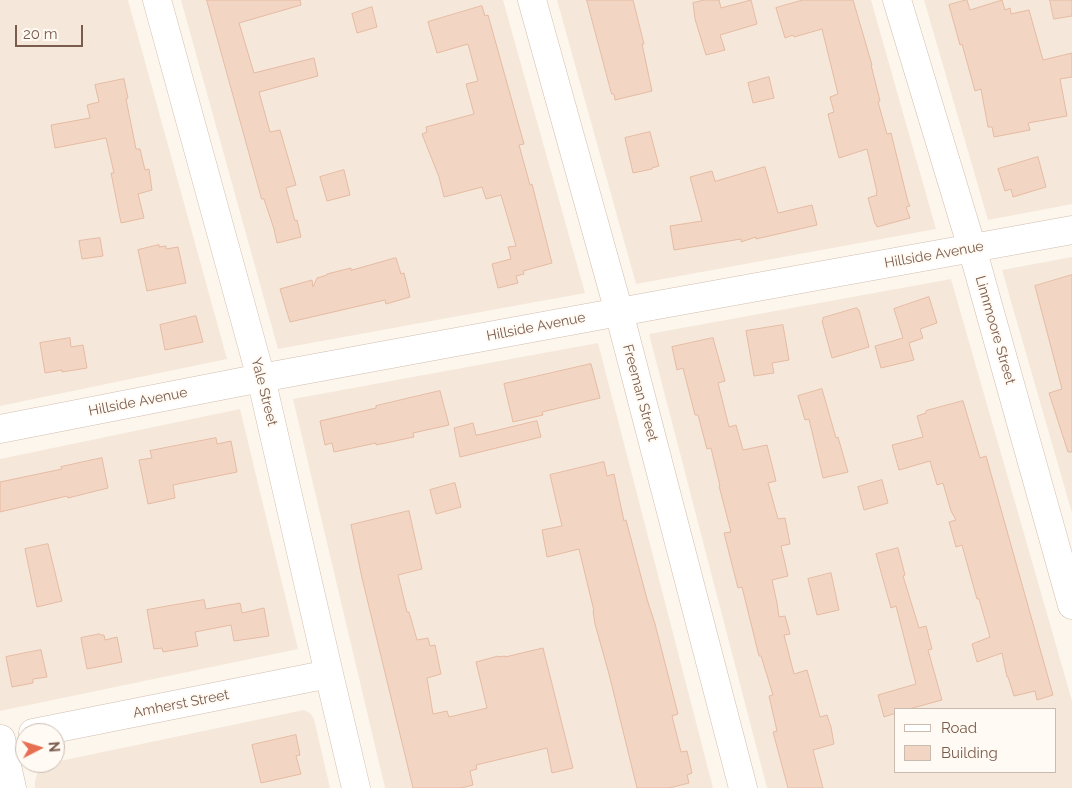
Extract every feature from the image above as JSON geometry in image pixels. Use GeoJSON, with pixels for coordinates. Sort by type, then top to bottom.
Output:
{"type":"FeatureCollection","features":[{"type":"Feature","properties":{"kind":"street","name":"Yale Street"},"geometry":{"type":"LineString","coordinates":[[156,0],[261,378],[356,788]]}},
{"type":"Feature","properties":{"kind":"street","name":"Freeman Street"},"geometry":{"type":"LineString","coordinates":[[532,0],[619,312],[743,788]]}},
{"type":"Feature","properties":{"kind":"street","name":"Linnmoore Street"},"geometry":{"type":"LineString","coordinates":[[897,0],[972,248],[1072,605]]}},
{"type":"Feature","properties":{"kind":"street","name":"Hillside Avenue"},"geometry":{"type":"LineString","coordinates":[[0,429],[261,378],[1072,230]]}},
{"type":"Feature","properties":{"kind":"street","name":"Amherst Street"},"geometry":{"type":"LineString","coordinates":[[65,727],[329,674]]}},
{"type":"Feature","properties":{"kind":"street"},"geometry":{"type":"LineString","coordinates":[[9,738],[12,788]]}},
{"type":"Feature","properties":{"kind":"shaded area"},"geometry":{"type":"Polygon","coordinates":[[[0,0],[128,0],[227,359],[0,406],[0,0]]]}},
{"type":"Feature","properties":{"kind":"shaded area"},"geometry":{"type":"Polygon","coordinates":[[[181,0],[503,0],[585,293],[278,349],[181,0]]]}},
{"type":"Feature","properties":{"kind":"shaded area"},"geometry":{"type":"Polygon","coordinates":[[[557,0],[871,0],[936,229],[636,284],[557,0]]]}},
{"type":"Feature","properties":{"kind":"shaded area"},"geometry":{"type":"Polygon","coordinates":[[[924,0],[1072,0],[1072,204],[988,220],[924,0]]]}},
{"type":"Feature","properties":{"kind":"shaded area"},"geometry":{"type":"Polygon","coordinates":[[[1072,257],[1072,513],[1002,270],[1072,257]]]}},
{"type":"Feature","properties":{"kind":"shaded area"},"geometry":{"type":"Polygon","coordinates":[[[951,279],[1072,701],[1072,788],[767,788],[649,334],[951,279]]]}},
{"type":"Feature","properties":{"kind":"shaded area"},"geometry":{"type":"Polygon","coordinates":[[[598,343],[713,788],[385,788],[293,399],[598,343]]]}},
{"type":"Feature","properties":{"kind":"shaded area"},"geometry":{"type":"Polygon","coordinates":[[[240,409],[298,649],[0,711],[0,459],[240,409]]]}},
{"type":"Feature","properties":{"kind":"shaded area"},"geometry":{"type":"Polygon","coordinates":[[[304,710],[310,713],[314,719],[330,788],[35,788],[38,773],[65,773],[65,760],[304,710]]]}},
{"type":"Feature","properties":{"kind":"building"},"geometry":{"type":"Polygon","coordinates":[[[207,0],[300,0],[301,5],[239,23],[254,73],[314,58],[318,76],[259,92],[270,132],[280,130],[296,185],[286,188],[301,237],[277,243],[264,199],[262,199],[207,0]]]}},
{"type":"Feature","properties":{"kind":"building"},"geometry":{"type":"Polygon","coordinates":[[[587,0],[633,0],[644,44],[642,44],[652,91],[615,100],[587,0]]]}},
{"type":"Feature","properties":{"kind":"building"},"geometry":{"type":"Polygon","coordinates":[[[705,0],[719,0],[721,8],[751,0],[757,24],[720,35],[725,50],[706,55],[695,19],[693,3],[705,0]]]}},
{"type":"Feature","properties":{"kind":"building"},"geometry":{"type":"Polygon","coordinates":[[[803,0],[853,0],[872,65],[880,101],[878,102],[887,134],[891,133],[910,206],[906,207],[910,218],[877,227],[868,198],[877,195],[877,192],[867,149],[839,158],[828,114],[834,112],[830,97],[838,94],[822,29],[785,38],[776,8],[803,0]]]}},
{"type":"Feature","properties":{"kind":"building"},"geometry":{"type":"Polygon","coordinates":[[[967,0],[970,10],[1002,0],[1005,10],[1010,8],[1011,14],[1029,10],[1043,60],[1072,53],[1072,77],[1060,79],[1067,116],[1028,123],[1030,130],[994,137],[992,127],[988,127],[981,89],[975,91],[949,5],[967,0]]]}},
{"type":"Feature","properties":{"kind":"building"},"geometry":{"type":"Polygon","coordinates":[[[1050,0],[1072,0],[1072,16],[1054,19],[1050,0]]]}},
{"type":"Feature","properties":{"kind":"building"},"geometry":{"type":"Polygon","coordinates":[[[482,6],[485,16],[488,15],[524,144],[519,145],[530,185],[532,184],[552,263],[523,271],[524,274],[516,276],[518,283],[498,288],[492,264],[511,259],[508,247],[516,246],[501,195],[486,199],[482,187],[444,197],[439,177],[422,134],[427,132],[426,127],[474,114],[466,84],[478,81],[468,44],[437,53],[428,22],[482,6]]]}},
{"type":"Feature","properties":{"kind":"building"},"geometry":{"type":"Polygon","coordinates":[[[372,7],[377,27],[357,33],[352,14],[372,7]]]}},
{"type":"Feature","properties":{"kind":"building"},"geometry":{"type":"Polygon","coordinates":[[[769,77],[774,98],[753,103],[748,83],[769,77]]]}},
{"type":"Feature","properties":{"kind":"building"},"geometry":{"type":"Polygon","coordinates":[[[124,79],[136,149],[140,149],[145,170],[149,169],[152,190],[138,194],[144,218],[121,223],[111,173],[114,173],[106,138],[55,148],[51,125],[90,118],[87,105],[99,102],[95,85],[124,79]]]}},
{"type":"Feature","properties":{"kind":"building"},"geometry":{"type":"Polygon","coordinates":[[[650,132],[659,166],[633,173],[625,138],[650,132]]]}},
{"type":"Feature","properties":{"kind":"building"},"geometry":{"type":"Polygon","coordinates":[[[1038,157],[1046,187],[1013,197],[1011,189],[1005,191],[998,169],[1038,157]]]}},
{"type":"Feature","properties":{"kind":"building"},"geometry":{"type":"Polygon","coordinates":[[[765,167],[778,213],[812,205],[817,225],[756,239],[756,237],[741,242],[741,239],[674,250],[670,226],[702,221],[690,177],[712,171],[715,181],[765,167]]]}},
{"type":"Feature","properties":{"kind":"building"},"geometry":{"type":"Polygon","coordinates":[[[344,170],[350,195],[327,201],[320,177],[344,170]]]}},
{"type":"Feature","properties":{"kind":"building"},"geometry":{"type":"Polygon","coordinates":[[[100,238],[103,256],[82,259],[79,241],[100,238]]]}},
{"type":"Feature","properties":{"kind":"building"},"geometry":{"type":"Polygon","coordinates":[[[159,245],[159,247],[166,246],[166,249],[178,247],[186,283],[147,291],[138,250],[159,245]]]}},
{"type":"Feature","properties":{"kind":"building"},"geometry":{"type":"Polygon","coordinates":[[[396,258],[401,274],[404,273],[410,297],[386,304],[385,300],[290,322],[280,289],[312,280],[313,287],[317,278],[327,274],[351,268],[351,270],[396,258]]]}},
{"type":"Feature","properties":{"kind":"building"},"geometry":{"type":"Polygon","coordinates":[[[1072,275],[1072,452],[1068,452],[1049,393],[1062,389],[1035,286],[1072,275]]]}},
{"type":"Feature","properties":{"kind":"building"},"geometry":{"type":"Polygon","coordinates":[[[929,297],[937,323],[920,329],[923,338],[909,343],[914,360],[881,368],[875,346],[903,338],[894,309],[929,297]]]}},
{"type":"Feature","properties":{"kind":"building"},"geometry":{"type":"Polygon","coordinates":[[[857,308],[869,347],[832,358],[822,321],[823,318],[857,308]]]}},
{"type":"Feature","properties":{"kind":"building"},"geometry":{"type":"Polygon","coordinates":[[[196,316],[203,342],[165,350],[160,325],[196,316]]]}},
{"type":"Feature","properties":{"kind":"building"},"geometry":{"type":"Polygon","coordinates":[[[783,325],[789,360],[772,363],[774,373],[754,376],[746,331],[783,325]]]}},
{"type":"Feature","properties":{"kind":"building"},"geometry":{"type":"Polygon","coordinates":[[[70,338],[71,347],[83,345],[87,368],[45,373],[40,343],[70,338]]]}},
{"type":"Feature","properties":{"kind":"building"},"geometry":{"type":"Polygon","coordinates":[[[713,338],[725,381],[718,383],[729,427],[736,425],[743,450],[767,445],[776,481],[768,483],[778,519],[785,518],[790,544],[781,546],[788,576],[772,580],[779,617],[785,616],[790,634],[784,635],[794,674],[807,670],[820,717],[827,715],[831,727],[834,744],[813,750],[823,788],[788,788],[773,732],[777,731],[769,696],[773,695],[761,656],[759,656],[742,587],[738,588],[724,533],[731,532],[711,448],[707,449],[698,415],[695,415],[683,368],[677,370],[672,347],[713,338]]]}},
{"type":"Feature","properties":{"kind":"building"},"geometry":{"type":"Polygon","coordinates":[[[591,364],[600,398],[542,412],[543,415],[513,422],[504,384],[591,364]]]}},
{"type":"Feature","properties":{"kind":"building"},"geometry":{"type":"Polygon","coordinates":[[[822,389],[848,472],[823,478],[809,419],[805,420],[798,396],[822,389]]]}},
{"type":"Feature","properties":{"kind":"building"},"geometry":{"type":"Polygon","coordinates":[[[440,391],[449,425],[413,433],[414,437],[334,452],[332,443],[325,445],[320,421],[440,391]]]}},
{"type":"Feature","properties":{"kind":"building"},"geometry":{"type":"Polygon","coordinates":[[[963,401],[980,458],[986,456],[1053,695],[1037,700],[1035,691],[1014,696],[1007,677],[1002,653],[977,662],[972,644],[990,637],[962,545],[956,547],[949,522],[956,520],[951,511],[943,483],[937,485],[930,461],[899,470],[892,445],[923,437],[917,416],[926,413],[926,411],[963,401]]]}},
{"type":"Feature","properties":{"kind":"building"},"geometry":{"type":"Polygon","coordinates":[[[537,421],[541,437],[460,457],[454,428],[473,423],[476,435],[537,421]]]}},
{"type":"Feature","properties":{"kind":"building"},"geometry":{"type":"Polygon","coordinates":[[[216,438],[217,444],[231,441],[237,472],[173,485],[175,498],[148,504],[139,460],[152,458],[150,451],[216,438]]]}},
{"type":"Feature","properties":{"kind":"building"},"geometry":{"type":"Polygon","coordinates":[[[102,458],[108,488],[0,512],[0,482],[62,469],[61,467],[102,458]]]}},
{"type":"Feature","properties":{"kind":"building"},"geometry":{"type":"Polygon","coordinates":[[[604,462],[607,476],[614,474],[624,521],[626,520],[678,714],[672,716],[681,752],[687,751],[692,773],[687,775],[689,783],[669,788],[637,788],[595,624],[594,611],[579,549],[547,557],[542,530],[562,526],[550,475],[604,462]]]}},
{"type":"Feature","properties":{"kind":"building"},"geometry":{"type":"Polygon","coordinates":[[[882,480],[888,503],[864,510],[858,487],[882,480]]]}},
{"type":"Feature","properties":{"kind":"building"},"geometry":{"type":"Polygon","coordinates":[[[455,483],[461,507],[436,514],[430,490],[455,483]]]}},
{"type":"Feature","properties":{"kind":"building"},"geometry":{"type":"Polygon","coordinates":[[[409,511],[422,569],[398,575],[407,612],[409,612],[417,640],[428,638],[430,646],[435,645],[441,674],[427,678],[433,714],[447,711],[449,717],[487,708],[476,662],[543,648],[573,768],[552,773],[547,748],[476,765],[477,769],[470,771],[473,785],[461,788],[413,788],[351,525],[409,511]]]}},
{"type":"Feature","properties":{"kind":"building"},"geometry":{"type":"Polygon","coordinates":[[[48,544],[62,601],[37,607],[25,549],[48,544]]]}},
{"type":"Feature","properties":{"kind":"building"},"geometry":{"type":"Polygon","coordinates":[[[898,548],[905,575],[903,576],[919,628],[926,626],[932,649],[928,650],[942,700],[913,708],[894,708],[894,714],[884,717],[878,695],[916,684],[896,606],[891,608],[876,554],[898,548]]]}},
{"type":"Feature","properties":{"kind":"building"},"geometry":{"type":"Polygon","coordinates":[[[831,573],[839,610],[817,615],[808,579],[831,573]]]}},
{"type":"Feature","properties":{"kind":"building"},"geometry":{"type":"Polygon","coordinates":[[[204,600],[206,609],[240,603],[242,613],[264,608],[269,636],[234,641],[231,625],[195,632],[198,646],[163,652],[162,648],[154,649],[147,610],[204,600]]]}},
{"type":"Feature","properties":{"kind":"building"},"geometry":{"type":"Polygon","coordinates":[[[100,634],[104,635],[105,640],[117,637],[122,662],[87,669],[81,638],[100,634]]]}},
{"type":"Feature","properties":{"kind":"building"},"geometry":{"type":"Polygon","coordinates":[[[41,650],[47,677],[33,679],[33,683],[12,687],[6,657],[41,650]]]}},
{"type":"Feature","properties":{"kind":"building"},"geometry":{"type":"Polygon","coordinates":[[[296,735],[300,755],[296,756],[301,774],[261,783],[252,745],[296,735]]]}}]}
